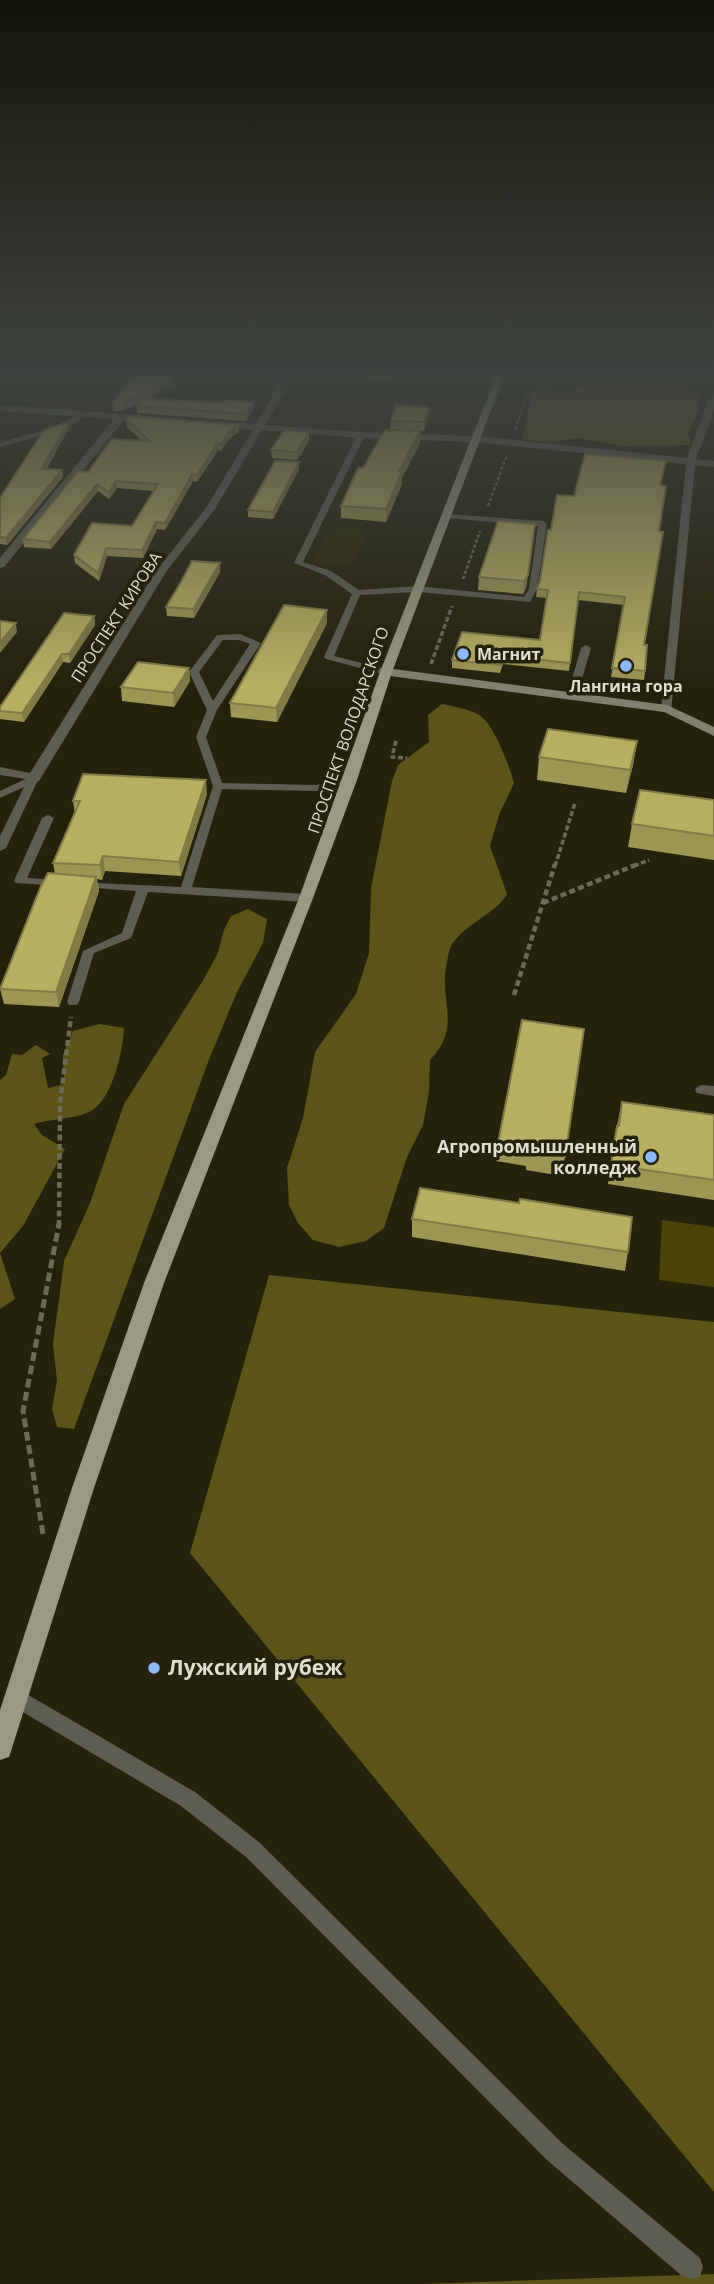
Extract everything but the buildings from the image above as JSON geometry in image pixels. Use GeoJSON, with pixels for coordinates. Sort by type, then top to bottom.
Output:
{"type":"FeatureCollection","features":[{"type":"Feature","properties":{"kind":"main road","name":"ПРОСПЕКТ ВОЛОДАРСКОГО"},"geometry":{"type":"LineString","coordinates":[[0,1748],[116,1391],[154,1283],[306,898],[350,780],[386,672],[462,475]]}},
{"type":"Feature","properties":{"kind":"main road"},"geometry":{"type":"LineString","coordinates":[[386,672],[667,709],[714,732]]}},
{"type":"Feature","properties":{"kind":"street"},"geometry":{"type":"LineString","coordinates":[[0,565],[74,475]]}},
{"type":"Feature","properties":{"kind":"street","name":"ПРОСПЕКТ КИРОВА"},"geometry":{"type":"LineString","coordinates":[[33,778],[161,571],[209,509],[229,475]]}},
{"type":"Feature","properties":{"kind":"street"},"geometry":{"type":"LineString","coordinates":[[667,709],[690,475]]}},
{"type":"Feature","properties":{"kind":"street"},"geometry":{"type":"LineString","coordinates":[[0,771],[33,778]]}},
{"type":"Feature","properties":{"kind":"lane"},"geometry":{"type":"LineString","coordinates":[[342,475],[298,563],[328,573],[357,593],[418,589],[527,600],[533,589],[543,524],[446,516]]}},
{"type":"Feature","properties":{"kind":"lane"},"geometry":{"type":"LineString","coordinates":[[357,593],[329,657],[386,672]]}},
{"type":"Feature","properties":{"kind":"lane"},"geometry":{"type":"LineString","coordinates":[[185,891],[218,786],[201,737],[212,710],[256,643],[240,637],[220,637],[194,672],[212,710]]}},
{"type":"Feature","properties":{"kind":"lane"},"geometry":{"type":"LineString","coordinates":[[572,696],[586,648]]}},
{"type":"Feature","properties":{"kind":"lane"},"geometry":{"type":"LineString","coordinates":[[0,795],[33,778]]}},
{"type":"Feature","properties":{"kind":"lane"},"geometry":{"type":"LineString","coordinates":[[0,848],[33,778]]}},
{"type":"Feature","properties":{"kind":"lane"},"geometry":{"type":"LineString","coordinates":[[218,786],[317,788],[350,780]]}},
{"type":"Feature","properties":{"kind":"lane"},"geometry":{"type":"LineString","coordinates":[[48,818],[20,881],[306,898]]}},
{"type":"Feature","properties":{"kind":"lane"},"geometry":{"type":"LineString","coordinates":[[73,1002],[89,951],[127,935],[143,888]]}},
{"type":"Feature","properties":{"kind":"lane"},"geometry":{"type":"LineString","coordinates":[[18,1698],[188,1799],[253,1850],[555,2152],[691,2267]]}},
{"type":"Feature","properties":{"kind":"path"},"geometry":{"type":"LineString","coordinates":[[396,741],[392,757],[407,758]]}},
{"type":"Feature","properties":{"kind":"path"},"geometry":{"type":"LineString","coordinates":[[514,995],[575,803]]}},
{"type":"Feature","properties":{"kind":"path"},"geometry":{"type":"LineString","coordinates":[[543,903],[649,860]]}},
{"type":"Feature","properties":{"kind":"path"},"geometry":{"type":"LineString","coordinates":[[41,1544],[43,1535],[23,1411],[60,1225],[60,1103],[73,1002]]}},
{"type":"Feature","properties":{"kind":"shaded area"},"geometry":{"type":"Polygon","coordinates":[[[333,525],[369,529],[351,565],[313,562],[333,525]]]}},
{"type":"Feature","properties":{"kind":"shaded area"},"geometry":{"type":"Polygon","coordinates":[[[442,704],[470,711],[484,719],[498,741],[509,767],[514,783],[499,815],[490,846],[507,894],[495,908],[464,931],[450,948],[445,976],[448,1024],[440,1048],[430,1060],[429,1092],[423,1125],[407,1157],[384,1228],[366,1241],[339,1247],[313,1240],[298,1223],[289,1205],[287,1168],[303,1118],[315,1052],[356,994],[369,953],[371,888],[392,781],[398,765],[429,742],[428,715],[442,704]]]}},
{"type":"Feature","properties":{"kind":"shaded area"},"geometry":{"type":"Polygon","coordinates":[[[248,909],[267,919],[263,943],[237,992],[208,1062],[74,1429],[57,1427],[52,1409],[57,1381],[53,1344],[64,1261],[90,1203],[124,1104],[202,982],[217,955],[231,916],[248,909]]]}},
{"type":"Feature","properties":{"kind":"shaded area"},"geometry":{"type":"Polygon","coordinates":[[[99,1024],[124,1028],[115,1075],[97,1106],[89,1112],[70,1118],[34,1124],[42,1135],[65,1149],[23,1226],[0,1253],[0,1080],[6,1075],[12,1054],[22,1055],[36,1045],[50,1054],[42,1058],[48,1088],[64,1084],[63,1055],[73,1031],[99,1024]]]}},
{"type":"Feature","properties":{"kind":"shaded area"},"geometry":{"type":"Polygon","coordinates":[[[662,1220],[714,1227],[714,1287],[659,1280],[662,1220]]]}},
{"type":"Feature","properties":{"kind":"shaded area"},"geometry":{"type":"Polygon","coordinates":[[[0,1253],[15,1299],[0,1309],[0,1253]]]}},
{"type":"Feature","properties":{"kind":"shaded area"},"geometry":{"type":"Polygon","coordinates":[[[269,1275],[714,1322],[714,2192],[190,1553],[269,1275]]]}},
{"type":"Feature","properties":{"kind":"shaded area"},"geometry":{"type":"Polygon","coordinates":[[[714,2274],[714,2284],[423,2284],[714,2274]]]}},
{"type":"Feature","properties":{"kind":"place","name":"Магнит"},"geometry":{"type":"Point","coordinates":[463,654]}},
{"type":"Feature","properties":{"kind":"place","name":"Лангина гора"},"geometry":{"type":"Point","coordinates":[626,666]}},
{"type":"Feature","properties":{"kind":"place","name":"Агропромышленный колледж"},"geometry":{"type":"Point","coordinates":[651,1157]}},
{"type":"Feature","properties":{"kind":"place","name":"Лужский рубеж"},"geometry":{"type":"Point","coordinates":[154,1668]}}]}
